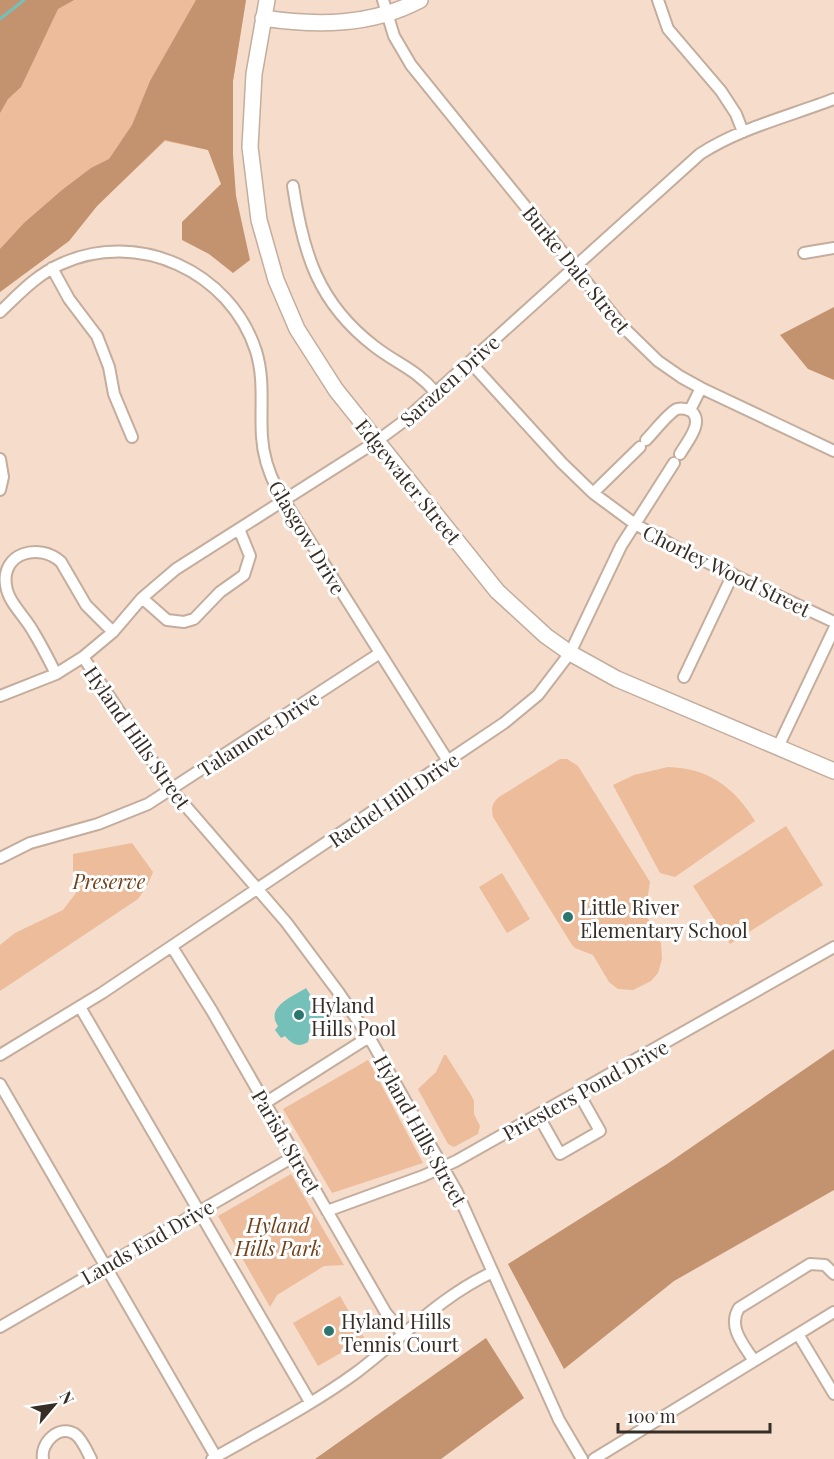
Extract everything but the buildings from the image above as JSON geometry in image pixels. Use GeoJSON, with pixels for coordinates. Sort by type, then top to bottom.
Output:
{"type":"FeatureCollection","features":[{"type":"Feature","properties":{"kind":"street","name":"Edgewater Street"},"geometry":{"type":"LineString","coordinates":[[267,0],[254,74],[250,147],[259,220],[276,280],[297,329],[336,390],[497,591],[530,623],[570,653],[617,679],[834,771]]}},
{"type":"Feature","properties":{"kind":"street"},"geometry":{"type":"LineString","coordinates":[[263,18],[324,24],[365,19],[385,7],[420,0]]}},
{"type":"Feature","properties":{"kind":"street"},"geometry":{"type":"LineString","coordinates":[[658,0],[668,29],[721,91],[736,114],[744,132]]}},
{"type":"Feature","properties":{"kind":"street","name":"Burke Dale Street"},"geometry":{"type":"LineString","coordinates":[[385,7],[394,36],[411,65],[574,268],[639,344],[658,361],[701,388],[834,451]]}},
{"type":"Feature","properties":{"kind":"street","name":"Sarazen Drive"},"geometry":{"type":"LineString","coordinates":[[0,696],[56,674],[83,657],[112,632],[142,598],[176,569],[377,441],[436,393],[700,154],[715,144],[744,132],[834,99]]}},
{"type":"Feature","properties":{"kind":"street"},"geometry":{"type":"LineString","coordinates":[[293,186],[298,223],[308,256],[323,289],[338,311],[370,343],[418,374],[436,393]]}},
{"type":"Feature","properties":{"kind":"street"},"geometry":{"type":"LineString","coordinates":[[804,253],[834,248]]}},
{"type":"Feature","properties":{"kind":"street","name":"Glasgow Drive"},"geometry":{"type":"LineString","coordinates":[[0,312],[28,285],[52,268],[73,259],[117,251],[140,253],[182,266],[204,279],[221,293],[242,321],[256,353],[262,385],[263,450],[271,477],[448,761]]}},
{"type":"Feature","properties":{"kind":"street"},"geometry":{"type":"LineString","coordinates":[[52,268],[69,299],[97,336],[109,367],[114,394],[132,437]]}},
{"type":"Feature","properties":{"kind":"street","name":"Chorley Wood Street"},"geometry":{"type":"LineString","coordinates":[[470,362],[562,463],[593,493],[635,524],[685,552],[834,622]]}},
{"type":"Feature","properties":{"kind":"street"},"geometry":{"type":"LineString","coordinates":[[593,493],[677,409],[690,410],[701,388]]}},
{"type":"Feature","properties":{"kind":"street","name":"Rachel Hill Drive"},"geometry":{"type":"LineString","coordinates":[[0,1055],[80,1007],[258,890],[525,707],[550,682],[570,653],[621,546],[696,427],[694,415],[690,410]]}},
{"type":"Feature","properties":{"kind":"street"},"geometry":{"type":"LineString","coordinates":[[0,459],[3,477],[0,490]]}},
{"type":"Feature","properties":{"kind":"street"},"geometry":{"type":"LineString","coordinates":[[142,598],[167,620],[178,623],[194,619],[220,592],[244,575],[250,555],[239,529]]}},
{"type":"Feature","properties":{"kind":"street"},"geometry":{"type":"LineString","coordinates":[[56,674],[33,630],[10,598],[5,585],[9,567],[21,554],[39,550],[54,556],[61,562],[90,609],[112,632]]}},
{"type":"Feature","properties":{"kind":"street"},"geometry":{"type":"LineString","coordinates":[[684,677],[733,574]]}},
{"type":"Feature","properties":{"kind":"street"},"geometry":{"type":"LineString","coordinates":[[778,747],[834,629]]}},
{"type":"Feature","properties":{"kind":"street","name":"Talamore Drive"},"geometry":{"type":"LineString","coordinates":[[0,858],[30,843],[124,815],[171,789],[380,653]]}},
{"type":"Feature","properties":{"kind":"street","name":"Hyland Hills Street"},"geometry":{"type":"LineString","coordinates":[[83,657],[171,789],[313,957],[369,1037],[444,1167],[559,1420],[582,1459]]}},
{"type":"Feature","properties":{"kind":"street","name":"Parish Street"},"geometry":{"type":"LineString","coordinates":[[172,947],[207,1003],[386,1313],[403,1334]]}},
{"type":"Feature","properties":{"kind":"street","name":"Priesters Pond Drive"},"geometry":{"type":"LineString","coordinates":[[327,1211],[444,1167],[834,947]]}},
{"type":"Feature","properties":{"kind":"street"},"geometry":{"type":"LineString","coordinates":[[80,1007],[310,1402]]}},
{"type":"Feature","properties":{"kind":"street"},"geometry":{"type":"LineString","coordinates":[[264,1103],[369,1037]]}},
{"type":"Feature","properties":{"kind":"street"},"geometry":{"type":"LineString","coordinates":[[0,1084],[214,1458],[358,1371],[455,1292],[493,1272]]}},
{"type":"Feature","properties":{"kind":"street"},"geometry":{"type":"LineString","coordinates":[[538,1115],[560,1154],[580,1143],[600,1131],[578,1092]]}},
{"type":"Feature","properties":{"kind":"street","name":"Lands End Drive"},"geometry":{"type":"LineString","coordinates":[[0,1327],[295,1156]]}},
{"type":"Feature","properties":{"kind":"street"},"geometry":{"type":"LineString","coordinates":[[754,1361],[734,1326],[734,1319],[739,1308],[810,1264],[825,1265],[834,1274]]}},
{"type":"Feature","properties":{"kind":"street"},"geometry":{"type":"LineString","coordinates":[[594,1459],[834,1312]]}},
{"type":"Feature","properties":{"kind":"street"},"geometry":{"type":"LineString","coordinates":[[798,1335],[834,1394]]}},
{"type":"Feature","properties":{"kind":"street"},"geometry":{"type":"LineString","coordinates":[[43,1459],[43,1446],[47,1440],[67,1431],[78,1437],[91,1459]]}},
{"type":"Feature","properties":{"kind":"green space"},"geometry":{"type":"Polygon","coordinates":[[[0,0],[246,0],[233,81],[233,155],[165,141],[97,206],[69,241],[0,292],[0,0]]]}},
{"type":"Feature","properties":{"kind":"green space"},"geometry":{"type":"Polygon","coordinates":[[[560,759],[567,759],[578,766],[650,882],[645,913],[661,943],[662,959],[658,973],[651,981],[633,990],[618,989],[609,982],[593,955],[572,945],[493,817],[493,806],[499,797],[560,759]]]}},
{"type":"Feature","properties":{"kind":"green space"},"geometry":{"type":"Polygon","coordinates":[[[668,767],[696,771],[719,782],[738,798],[755,821],[675,877],[660,873],[613,785],[634,775],[668,767]]]}},
{"type":"Feature","properties":{"kind":"green space"},"geometry":{"type":"Polygon","coordinates":[[[786,826],[823,885],[730,944],[693,886],[786,826]]]}},
{"type":"Feature","properties":{"kind":"green space","name":"Preserve"},"geometry":{"type":"Polygon","coordinates":[[[132,843],[153,872],[138,899],[0,991],[0,945],[15,933],[63,910],[79,889],[73,873],[73,854],[132,843]]]}},
{"type":"Feature","properties":{"kind":"green space"},"geometry":{"type":"Polygon","coordinates":[[[502,873],[530,919],[507,933],[479,887],[502,873]]]}},
{"type":"Feature","properties":{"kind":"green space"},"geometry":{"type":"Polygon","coordinates":[[[444,1055],[471,1095],[474,1101],[474,1114],[480,1126],[478,1134],[454,1147],[448,1144],[418,1089],[436,1072],[444,1055]]]}},
{"type":"Feature","properties":{"kind":"green space"},"geometry":{"type":"Polygon","coordinates":[[[368,1060],[423,1163],[332,1193],[283,1109],[368,1060]]]}},
{"type":"Feature","properties":{"kind":"green space","name":"Hyland Hills Park"},"geometry":{"type":"Polygon","coordinates":[[[291,1174],[344,1265],[324,1266],[277,1295],[270,1307],[218,1216],[291,1174]]]}},
{"type":"Feature","properties":{"kind":"green space","name":"Hyland Hills Tennis Court"},"geometry":{"type":"Polygon","coordinates":[[[340,1296],[365,1339],[318,1366],[293,1323],[340,1296]]]}},
{"type":"Feature","properties":{"kind":"shaded area"},"geometry":{"type":"Polygon","coordinates":[[[0,0],[74,0],[58,9],[21,87],[8,99],[0,113],[0,0]]]}},
{"type":"Feature","properties":{"kind":"shaded area"},"geometry":{"type":"Polygon","coordinates":[[[196,0],[246,0],[233,81],[233,155],[236,196],[250,260],[233,273],[209,254],[182,240],[182,222],[221,184],[208,150],[165,140],[97,206],[69,241],[0,292],[0,249],[24,223],[62,190],[91,168],[109,159],[132,125],[150,81],[196,0]]]}},
{"type":"Feature","properties":{"kind":"shaded area"},"geometry":{"type":"Polygon","coordinates":[[[834,307],[834,380],[808,369],[780,335],[834,307]]]}},
{"type":"Feature","properties":{"kind":"shaded area"},"geometry":{"type":"Polygon","coordinates":[[[834,1049],[834,1190],[674,1281],[564,1369],[508,1264],[667,1164],[834,1049]]]}},
{"type":"Feature","properties":{"kind":"shaded area"},"geometry":{"type":"Polygon","coordinates":[[[486,1338],[524,1398],[441,1459],[315,1459],[486,1338]]]}},
{"type":"Feature","properties":{"kind":"water","name":"Hyland Hills Pool"},"geometry":{"type":"Polygon","coordinates":[[[306,988],[326,1019],[311,1030],[308,1042],[298,1045],[285,1036],[281,1038],[275,1030],[278,1026],[275,1013],[282,1003],[306,988]]]}},
{"type":"Feature","properties":{"kind":"waterway"},"geometry":{"type":"LineString","coordinates":[[0,19],[24,0]]}},
{"type":"Feature","properties":{"kind":"place","name":"Little River Elementary School"},"geometry":{"type":"Point","coordinates":[568,917]}},
{"type":"Feature","properties":{"kind":"place","name":"Hyland Hills Pool"},"geometry":{"type":"Point","coordinates":[299,1015]}},
{"type":"Feature","properties":{"kind":"place","name":"Hyland Hills Tennis Court"},"geometry":{"type":"Point","coordinates":[329,1331]}}]}
